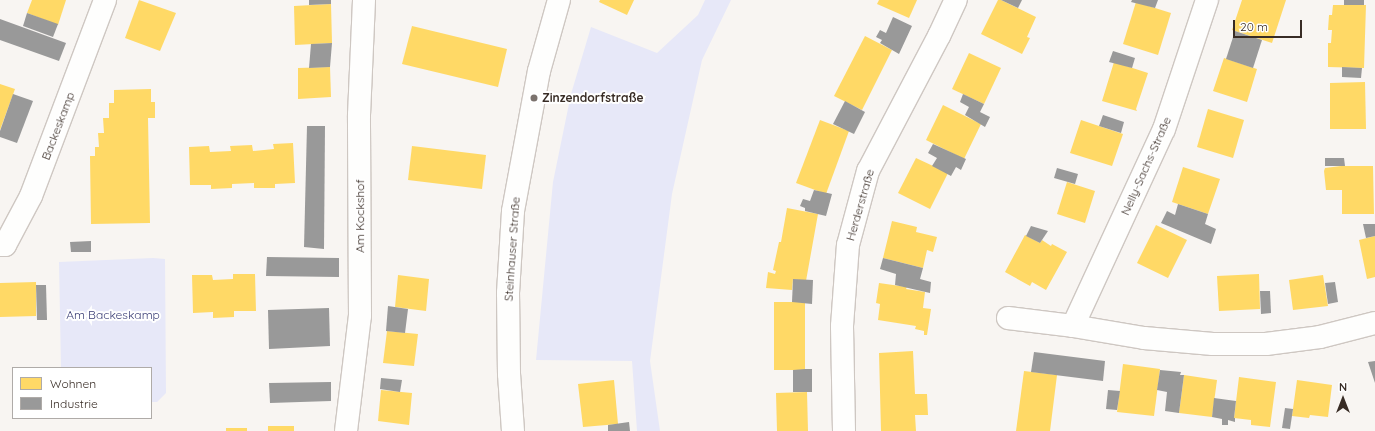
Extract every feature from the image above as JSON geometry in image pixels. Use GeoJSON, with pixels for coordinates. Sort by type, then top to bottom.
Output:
{"type":"FeatureCollection","features":[{"type":"Feature","properties":{"kind":"street","name":"Backeskamp"},"geometry":{"type":"LineString","coordinates":[[0,245],[5,245],[31,196],[105,0]]}},
{"type":"Feature","properties":{"kind":"street","name":"Am Kockshof"},"geometry":{"type":"LineString","coordinates":[[346,431],[360,316],[359,115],[364,0]]}},
{"type":"Feature","properties":{"kind":"street","name":"Steinhauser Straße"},"geometry":{"type":"LineString","coordinates":[[513,431],[509,374],[508,294],[512,211],[540,71],[559,0]]}},
{"type":"Feature","properties":{"kind":"street","name":"Herderstraße"},"geometry":{"type":"LineString","coordinates":[[844,431],[842,326],[848,245],[868,172],[939,36],[956,0]]}},
{"type":"Feature","properties":{"kind":"street","name":"Nelly-Sachs-Straße"},"geometry":{"type":"LineString","coordinates":[[1073,326],[1164,128],[1207,0]]}},
{"type":"Feature","properties":{"kind":"street"},"geometry":{"type":"LineString","coordinates":[[1008,318],[1073,326],[1144,338],[1213,344],[1266,344],[1320,337],[1375,323]]}},
{"type":"Feature","properties":{"kind":"green space"},"geometry":{"type":"Polygon","coordinates":[[[705,0],[731,0],[702,60],[672,194],[650,361],[660,431],[637,431],[632,361],[536,360],[553,182],[571,94],[591,27],[657,53],[698,15],[705,0]]]}},
{"type":"Feature","properties":{"kind":"green space","name":"Am Backeskamp"},"geometry":{"type":"Polygon","coordinates":[[[153,258],[165,259],[166,393],[157,402],[152,402],[152,367],[61,367],[59,262],[153,258]]]}},
{"type":"Feature","properties":{"kind":"building: Wohnen"},"geometry":{"type":"Polygon","coordinates":[[[32,0],[66,0],[58,25],[27,13],[32,0]]]}},
{"type":"Feature","properties":{"kind":"building: Wohnen"},"geometry":{"type":"Polygon","coordinates":[[[139,0],[176,13],[160,51],[125,38],[139,0]]]}},
{"type":"Feature","properties":{"kind":"building: Wohnen"},"geometry":{"type":"Polygon","coordinates":[[[600,0],[634,0],[627,15],[599,2],[600,0]]]}},
{"type":"Feature","properties":{"kind":"building: Wohnen"},"geometry":{"type":"Polygon","coordinates":[[[879,0],[917,0],[909,18],[877,4],[879,0]]]}},
{"type":"Feature","properties":{"kind":"building: Wohnen"},"geometry":{"type":"Polygon","coordinates":[[[998,0],[1001,0],[1036,17],[1027,37],[1030,38],[1022,54],[981,34],[998,0]]]}},
{"type":"Feature","properties":{"kind":"building: Wohnen"},"geometry":{"type":"Polygon","coordinates":[[[1242,0],[1286,0],[1272,43],[1232,30],[1242,0]]]}},
{"type":"Feature","properties":{"kind":"building: Wohnen"},"geometry":{"type":"Polygon","coordinates":[[[1136,2],[1171,13],[1158,55],[1123,44],[1136,2]]]}},
{"type":"Feature","properties":{"kind":"building: Wohnen"},"geometry":{"type":"Polygon","coordinates":[[[331,4],[332,43],[295,45],[294,6],[331,4]]]}},
{"type":"Feature","properties":{"kind":"building: Wohnen"},"geometry":{"type":"Polygon","coordinates":[[[1333,5],[1366,5],[1364,68],[1328,67],[1328,43],[1331,43],[1332,30],[1328,30],[1329,15],[1332,15],[1333,5]]]}},
{"type":"Feature","properties":{"kind":"building: Wohnen"},"geometry":{"type":"Polygon","coordinates":[[[412,26],[507,49],[498,87],[402,64],[412,26]]]}},
{"type":"Feature","properties":{"kind":"building: Wohnen"},"geometry":{"type":"Polygon","coordinates":[[[865,36],[892,50],[862,110],[834,96],[865,36]]]}},
{"type":"Feature","properties":{"kind":"building: Wohnen"},"geometry":{"type":"Polygon","coordinates":[[[969,53],[1001,68],[984,104],[952,89],[969,53]]]}},
{"type":"Feature","properties":{"kind":"building: Wohnen"},"geometry":{"type":"Polygon","coordinates":[[[1224,58],[1257,69],[1247,102],[1213,91],[1224,58]]]}},
{"type":"Feature","properties":{"kind":"building: Wohnen"},"geometry":{"type":"Polygon","coordinates":[[[1114,62],[1148,73],[1136,109],[1137,111],[1102,101],[1114,62]]]}},
{"type":"Feature","properties":{"kind":"building: Wohnen"},"geometry":{"type":"Polygon","coordinates":[[[330,67],[331,97],[298,99],[298,68],[330,67]]]}},
{"type":"Feature","properties":{"kind":"building: Wohnen"},"geometry":{"type":"Polygon","coordinates":[[[1365,82],[1366,129],[1330,129],[1330,83],[1365,82]]]}},
{"type":"Feature","properties":{"kind":"building: Wohnen"},"geometry":{"type":"Polygon","coordinates":[[[0,84],[15,89],[0,130],[0,84]]]}},
{"type":"Feature","properties":{"kind":"building: Wohnen"},"geometry":{"type":"Polygon","coordinates":[[[151,89],[151,102],[155,102],[155,118],[148,118],[150,223],[91,224],[90,156],[95,156],[95,147],[99,147],[98,133],[104,133],[103,118],[109,118],[109,103],[114,103],[114,90],[151,89]]]}},
{"type":"Feature","properties":{"kind":"building: Wohnen"},"geometry":{"type":"Polygon","coordinates":[[[943,105],[981,124],[964,159],[926,140],[943,105]]]}},
{"type":"Feature","properties":{"kind":"building: Wohnen"},"geometry":{"type":"Polygon","coordinates":[[[1208,109],[1244,120],[1233,158],[1197,147],[1208,109]]]}},
{"type":"Feature","properties":{"kind":"building: Wohnen"},"geometry":{"type":"Polygon","coordinates":[[[820,120],[849,131],[826,194],[796,183],[820,120]]]}},
{"type":"Feature","properties":{"kind":"building: Wohnen"},"geometry":{"type":"Polygon","coordinates":[[[1081,120],[1123,134],[1112,166],[1070,153],[1081,120]]]}},
{"type":"Feature","properties":{"kind":"building: Wohnen"},"geometry":{"type":"Polygon","coordinates":[[[293,143],[295,183],[275,184],[275,188],[254,188],[254,183],[232,184],[232,188],[211,189],[211,185],[190,185],[189,147],[209,146],[210,152],[231,151],[230,146],[252,145],[253,151],[274,149],[273,144],[293,143]]]}},
{"type":"Feature","properties":{"kind":"building: Wohnen"},"geometry":{"type":"Polygon","coordinates":[[[412,146],[486,155],[482,189],[408,180],[412,146]]]}},
{"type":"Feature","properties":{"kind":"building: Wohnen"},"geometry":{"type":"Polygon","coordinates":[[[916,158],[948,173],[930,209],[898,193],[916,158]]]}},
{"type":"Feature","properties":{"kind":"building: Wohnen"},"geometry":{"type":"Polygon","coordinates":[[[1341,166],[1373,166],[1374,214],[1342,214],[1342,190],[1326,190],[1324,171],[1325,168],[1341,166]]]}},
{"type":"Feature","properties":{"kind":"building: Wohnen"},"geometry":{"type":"Polygon","coordinates":[[[1183,167],[1220,179],[1208,214],[1172,202],[1183,167]]]}},
{"type":"Feature","properties":{"kind":"building: Wohnen"},"geometry":{"type":"Polygon","coordinates":[[[1067,182],[1095,191],[1085,223],[1057,214],[1067,182]]]}},
{"type":"Feature","properties":{"kind":"building: Wohnen"},"geometry":{"type":"Polygon","coordinates":[[[787,208],[818,214],[806,281],[793,279],[792,290],[766,288],[768,272],[775,274],[776,271],[773,270],[779,242],[781,242],[787,208]]]}},
{"type":"Feature","properties":{"kind":"building: Wohnen"},"geometry":{"type":"Polygon","coordinates":[[[892,221],[917,227],[916,232],[937,237],[933,252],[927,250],[923,268],[883,258],[892,221]]]}},
{"type":"Feature","properties":{"kind":"building: Wohnen"},"geometry":{"type":"Polygon","coordinates":[[[1156,225],[1187,240],[1168,278],[1137,263],[1156,225]]]}},
{"type":"Feature","properties":{"kind":"building: Wohnen"},"geometry":{"type":"Polygon","coordinates":[[[1025,235],[1040,243],[1042,240],[1051,246],[1052,244],[1067,252],[1046,290],[1032,282],[1030,286],[1005,272],[1025,235]]]}},
{"type":"Feature","properties":{"kind":"building: Wohnen"},"geometry":{"type":"Polygon","coordinates":[[[1375,236],[1375,277],[1367,279],[1359,240],[1375,236]]]}},
{"type":"Feature","properties":{"kind":"building: Wohnen"},"geometry":{"type":"Polygon","coordinates":[[[233,274],[255,274],[256,311],[234,311],[234,317],[213,318],[213,312],[193,313],[192,275],[212,275],[213,280],[233,279],[233,274]]]}},
{"type":"Feature","properties":{"kind":"building: Wohnen"},"geometry":{"type":"Polygon","coordinates":[[[1259,274],[1260,309],[1219,311],[1217,276],[1259,274]]]}},
{"type":"Feature","properties":{"kind":"building: Wohnen"},"geometry":{"type":"Polygon","coordinates":[[[398,275],[429,279],[426,311],[395,307],[398,275]]]}},
{"type":"Feature","properties":{"kind":"building: Wohnen"},"geometry":{"type":"Polygon","coordinates":[[[1323,275],[1328,306],[1293,310],[1289,280],[1323,275]]]}},
{"type":"Feature","properties":{"kind":"building: Wohnen"},"geometry":{"type":"Polygon","coordinates":[[[36,282],[36,316],[0,317],[0,283],[36,282]]]}},
{"type":"Feature","properties":{"kind":"building: Wohnen"},"geometry":{"type":"Polygon","coordinates":[[[879,283],[907,287],[906,289],[925,292],[923,308],[931,309],[927,335],[924,335],[924,331],[915,329],[916,326],[878,320],[880,304],[876,303],[879,283]]]}},
{"type":"Feature","properties":{"kind":"building: Wohnen"},"geometry":{"type":"Polygon","coordinates":[[[774,302],[805,302],[805,370],[774,370],[774,302]]]}},
{"type":"Feature","properties":{"kind":"building: Wohnen"},"geometry":{"type":"Polygon","coordinates":[[[387,331],[418,334],[414,366],[383,363],[387,331]]]}},
{"type":"Feature","properties":{"kind":"building: Wohnen"},"geometry":{"type":"Polygon","coordinates":[[[913,351],[915,394],[927,394],[928,415],[915,415],[916,431],[881,431],[879,353],[913,351]]]}},
{"type":"Feature","properties":{"kind":"building: Wohnen"},"geometry":{"type":"Polygon","coordinates":[[[1123,364],[1160,369],[1154,416],[1117,412],[1123,364]]]}},
{"type":"Feature","properties":{"kind":"building: Wohnen"},"geometry":{"type":"Polygon","coordinates":[[[1024,371],[1057,375],[1050,431],[1016,431],[1024,371]]]}},
{"type":"Feature","properties":{"kind":"building: Wohnen"},"geometry":{"type":"Polygon","coordinates":[[[1184,375],[1217,380],[1212,417],[1179,413],[1184,375]]]}},
{"type":"Feature","properties":{"kind":"building: Wohnen"},"geometry":{"type":"Polygon","coordinates":[[[1239,377],[1276,382],[1270,427],[1251,425],[1251,420],[1234,418],[1239,377]]]}},
{"type":"Feature","properties":{"kind":"building: Wohnen"},"geometry":{"type":"Polygon","coordinates":[[[614,380],[618,424],[583,427],[578,384],[614,380]]]}},
{"type":"Feature","properties":{"kind":"building: Wohnen"},"geometry":{"type":"Polygon","coordinates":[[[1297,380],[1332,385],[1328,417],[1310,415],[1309,418],[1292,416],[1297,380]]]}},
{"type":"Feature","properties":{"kind":"building: Wohnen"},"geometry":{"type":"Polygon","coordinates":[[[381,390],[412,393],[409,425],[378,421],[381,390]]]}},
{"type":"Feature","properties":{"kind":"building: Wohnen"},"geometry":{"type":"Polygon","coordinates":[[[807,392],[808,431],[777,431],[776,393],[807,392]]]}},
{"type":"Feature","properties":{"kind":"building: Wohnen"},"geometry":{"type":"Polygon","coordinates":[[[268,426],[294,426],[294,431],[268,431],[268,426]]]}},
{"type":"Feature","properties":{"kind":"building: Wohnen"},"geometry":{"type":"Polygon","coordinates":[[[226,428],[247,428],[247,431],[226,431],[226,428]]]}},
{"type":"Feature","properties":{"kind":"building: Industrie"},"geometry":{"type":"Polygon","coordinates":[[[309,0],[331,0],[331,4],[309,5],[309,0]]]}},
{"type":"Feature","properties":{"kind":"building: Industrie"},"geometry":{"type":"Polygon","coordinates":[[[1001,0],[1022,0],[1018,8],[1001,0]]]}},
{"type":"Feature","properties":{"kind":"building: Industrie"},"geometry":{"type":"Polygon","coordinates":[[[1132,0],[1158,0],[1155,8],[1131,2],[1132,0]]]}},
{"type":"Feature","properties":{"kind":"building: Industrie"},"geometry":{"type":"Polygon","coordinates":[[[1344,0],[1364,0],[1364,5],[1344,5],[1344,0]]]}},
{"type":"Feature","properties":{"kind":"building: Industrie"},"geometry":{"type":"Polygon","coordinates":[[[27,13],[58,24],[53,37],[23,26],[27,13]]]}},
{"type":"Feature","properties":{"kind":"building: Industrie"},"geometry":{"type":"Polygon","coordinates":[[[893,17],[912,26],[899,54],[880,43],[882,40],[876,37],[880,30],[886,33],[893,17]]]}},
{"type":"Feature","properties":{"kind":"building: Industrie"},"geometry":{"type":"Polygon","coordinates":[[[0,19],[66,43],[59,61],[0,40],[0,19]]]}},
{"type":"Feature","properties":{"kind":"building: Industrie"},"geometry":{"type":"Polygon","coordinates":[[[1235,31],[1262,40],[1253,68],[1226,59],[1235,31]]]}},
{"type":"Feature","properties":{"kind":"building: Industrie"},"geometry":{"type":"Polygon","coordinates":[[[332,43],[330,67],[309,68],[311,44],[332,43]]]}},
{"type":"Feature","properties":{"kind":"building: Industrie"},"geometry":{"type":"Polygon","coordinates":[[[1113,51],[1135,58],[1132,68],[1109,62],[1113,51]]]}},
{"type":"Feature","properties":{"kind":"building: Industrie"},"geometry":{"type":"Polygon","coordinates":[[[1342,67],[1362,68],[1361,78],[1342,77],[1342,67]]]}},
{"type":"Feature","properties":{"kind":"building: Industrie"},"geometry":{"type":"Polygon","coordinates":[[[13,94],[33,101],[17,143],[0,137],[0,131],[13,94]]]}},
{"type":"Feature","properties":{"kind":"building: Industrie"},"geometry":{"type":"Polygon","coordinates":[[[963,94],[984,104],[980,112],[990,117],[985,127],[965,115],[969,107],[960,102],[963,94]]]}},
{"type":"Feature","properties":{"kind":"building: Industrie"},"geometry":{"type":"Polygon","coordinates":[[[845,101],[865,112],[854,134],[833,124],[845,101]]]}},
{"type":"Feature","properties":{"kind":"building: Industrie"},"geometry":{"type":"Polygon","coordinates":[[[1103,115],[1124,122],[1121,133],[1099,126],[1103,115]]]}},
{"type":"Feature","properties":{"kind":"building: Industrie"},"geometry":{"type":"Polygon","coordinates":[[[307,126],[325,126],[324,249],[304,247],[307,126]]]}},
{"type":"Feature","properties":{"kind":"building: Industrie"},"geometry":{"type":"Polygon","coordinates":[[[933,144],[966,159],[961,170],[956,167],[951,176],[932,166],[937,158],[928,153],[933,144]]]}},
{"type":"Feature","properties":{"kind":"building: Industrie"},"geometry":{"type":"Polygon","coordinates":[[[1325,158],[1344,158],[1345,166],[1325,166],[1325,158]]]}},
{"type":"Feature","properties":{"kind":"building: Industrie"},"geometry":{"type":"Polygon","coordinates":[[[1057,168],[1078,174],[1075,184],[1054,178],[1057,168]]]}},
{"type":"Feature","properties":{"kind":"building: Industrie"},"geometry":{"type":"Polygon","coordinates":[[[814,190],[832,194],[826,216],[805,211],[805,208],[800,206],[803,199],[810,201],[814,190]]]}},
{"type":"Feature","properties":{"kind":"building: Industrie"},"geometry":{"type":"Polygon","coordinates":[[[1178,204],[1208,214],[1205,224],[1216,229],[1211,244],[1161,223],[1167,211],[1175,215],[1178,204]]]}},
{"type":"Feature","properties":{"kind":"building: Industrie"},"geometry":{"type":"Polygon","coordinates":[[[1363,224],[1375,224],[1375,236],[1366,238],[1363,224]]]}},
{"type":"Feature","properties":{"kind":"building: Industrie"},"geometry":{"type":"Polygon","coordinates":[[[1031,226],[1048,231],[1040,243],[1026,236],[1031,226]]]}},
{"type":"Feature","properties":{"kind":"building: Industrie"},"geometry":{"type":"Polygon","coordinates":[[[91,241],[91,252],[71,252],[70,242],[91,241]]]}},
{"type":"Feature","properties":{"kind":"building: Industrie"},"geometry":{"type":"Polygon","coordinates":[[[267,257],[339,258],[339,277],[266,276],[267,257]]]}},
{"type":"Feature","properties":{"kind":"building: Industrie"},"geometry":{"type":"Polygon","coordinates":[[[883,258],[923,268],[920,279],[931,282],[930,293],[895,285],[896,274],[880,269],[883,258]]]}},
{"type":"Feature","properties":{"kind":"building: Industrie"},"geometry":{"type":"Polygon","coordinates":[[[793,279],[813,280],[812,304],[792,302],[793,279]]]}},
{"type":"Feature","properties":{"kind":"building: Industrie"},"geometry":{"type":"Polygon","coordinates":[[[1335,282],[1338,302],[1328,304],[1325,283],[1335,282]]]}},
{"type":"Feature","properties":{"kind":"building: Industrie"},"geometry":{"type":"Polygon","coordinates":[[[36,285],[46,285],[47,320],[37,320],[36,285]]]}},
{"type":"Feature","properties":{"kind":"building: Industrie"},"geometry":{"type":"Polygon","coordinates":[[[1260,291],[1270,291],[1271,313],[1261,314],[1260,291]]]}},
{"type":"Feature","properties":{"kind":"building: Industrie"},"geometry":{"type":"Polygon","coordinates":[[[388,306],[408,309],[405,333],[386,331],[388,306]]]}},
{"type":"Feature","properties":{"kind":"building: Industrie"},"geometry":{"type":"Polygon","coordinates":[[[329,308],[330,346],[269,349],[268,310],[329,308]]]}},
{"type":"Feature","properties":{"kind":"building: Industrie"},"geometry":{"type":"Polygon","coordinates":[[[1034,352],[1105,361],[1103,381],[1031,372],[1034,352]]]}},
{"type":"Feature","properties":{"kind":"building: Industrie"},"geometry":{"type":"Polygon","coordinates":[[[1375,361],[1375,383],[1368,362],[1375,361]]]}},
{"type":"Feature","properties":{"kind":"building: Industrie"},"geometry":{"type":"Polygon","coordinates":[[[812,369],[812,392],[793,392],[793,370],[812,369]]]}},
{"type":"Feature","properties":{"kind":"building: Industrie"},"geometry":{"type":"Polygon","coordinates":[[[1160,370],[1181,372],[1180,375],[1184,375],[1179,413],[1165,411],[1167,392],[1157,390],[1160,370]]]}},
{"type":"Feature","properties":{"kind":"building: Industrie"},"geometry":{"type":"Polygon","coordinates":[[[381,378],[402,380],[400,392],[380,389],[381,378]]]}},
{"type":"Feature","properties":{"kind":"building: Industrie"},"geometry":{"type":"Polygon","coordinates":[[[331,382],[331,401],[270,403],[269,383],[331,382]]]}},
{"type":"Feature","properties":{"kind":"building: Industrie"},"geometry":{"type":"Polygon","coordinates":[[[1108,390],[1120,391],[1117,410],[1106,409],[1108,390]]]}},
{"type":"Feature","properties":{"kind":"building: Industrie"},"geometry":{"type":"Polygon","coordinates":[[[1214,398],[1236,401],[1235,422],[1228,420],[1228,425],[1222,425],[1222,419],[1212,417],[1214,398]]]}},
{"type":"Feature","properties":{"kind":"building: Industrie"},"geometry":{"type":"Polygon","coordinates":[[[1285,408],[1293,409],[1290,429],[1282,428],[1285,408]]]}},
{"type":"Feature","properties":{"kind":"building: Industrie"},"geometry":{"type":"Polygon","coordinates":[[[629,422],[630,431],[608,431],[608,425],[629,422]]]}},
{"type":"Feature","properties":{"kind":"place","name":"Zinzendorfstraße"},"geometry":{"type":"Point","coordinates":[534,98]}}]}
